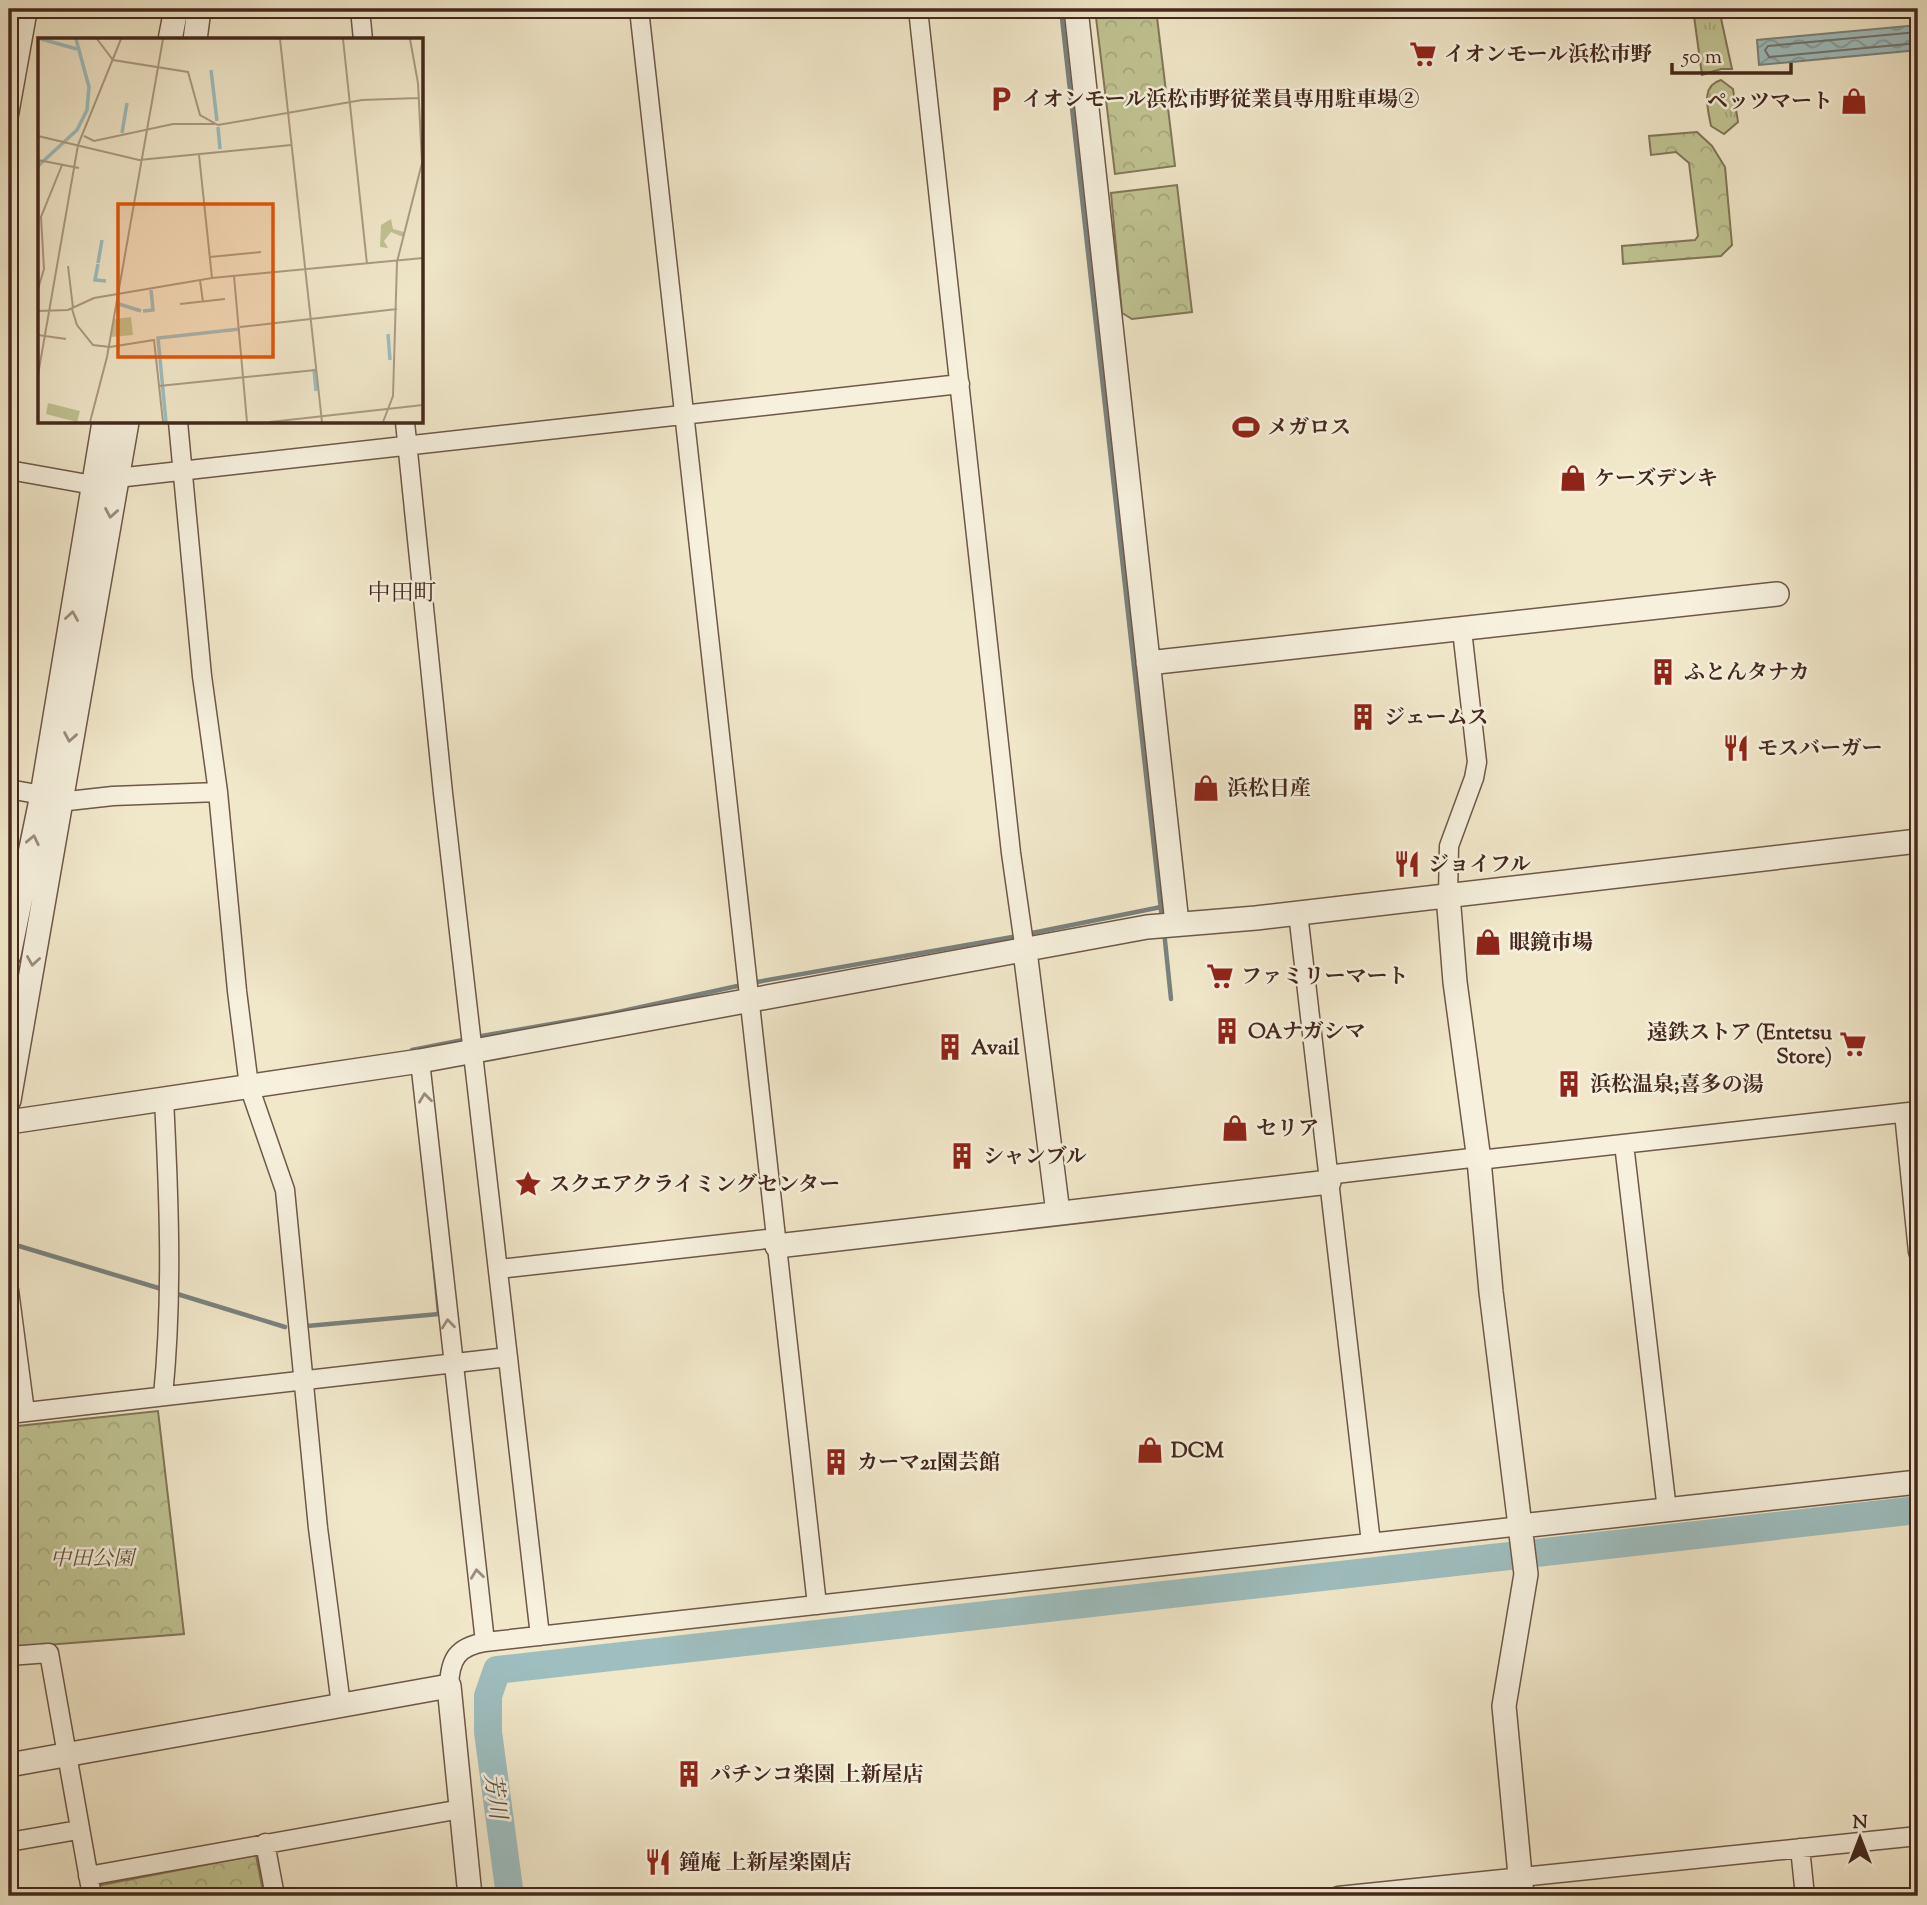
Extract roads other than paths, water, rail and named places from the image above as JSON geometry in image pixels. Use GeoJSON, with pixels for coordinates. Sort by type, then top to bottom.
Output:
{"type":"FeatureCollection","features":[{"type":"Feature","properties":{"kind":"street"},"geometry":{"type":"LineString","coordinates":[[9,115],[28,9]]}},
{"type":"Feature","properties":{"kind":"street"},"geometry":{"type":"LineString","coordinates":[[170,38],[176,9]]}},
{"type":"Feature","properties":{"kind":"street"},"geometry":{"type":"LineString","coordinates":[[195,38],[199,9]]}},
{"type":"Feature","properties":{"kind":"street"},"geometry":{"type":"LineString","coordinates":[[360,9],[363,38]]}},
{"type":"Feature","properties":{"kind":"street"},"geometry":{"type":"LineString","coordinates":[[639,9],[817,1605]]}},
{"type":"Feature","properties":{"kind":"street"},"geometry":{"type":"LineString","coordinates":[[918,9],[1011,853],[1058,1213]]}},
{"type":"Feature","properties":{"kind":"street"},"geometry":{"type":"LineString","coordinates":[[1076,9],[1176,912]]}},
{"type":"Feature","properties":{"kind":"street"},"geometry":{"type":"LineString","coordinates":[[117,478],[960,384]]}},
{"type":"Feature","properties":{"kind":"street"},"geometry":{"type":"LineString","coordinates":[[9,1100],[104,424]]}},
{"type":"Feature","properties":{"kind":"street"},"geometry":{"type":"LineString","coordinates":[[9,955],[50,798],[127,424]]}},
{"type":"Feature","properties":{"kind":"street"},"geometry":{"type":"LineString","coordinates":[[178,424],[185,472],[202,676],[218,792],[249,1086],[285,1191],[318,1528],[341,1705]]}},
{"type":"Feature","properties":{"kind":"street"},"geometry":{"type":"LineString","coordinates":[[405,424],[443,793],[540,1636]]}},
{"type":"Feature","properties":{"kind":"street"},"geometry":{"type":"LineString","coordinates":[[9,470],[93,485]]}},
{"type":"Feature","properties":{"kind":"street"},"geometry":{"type":"LineString","coordinates":[[1148,663],[1777,594]]}},
{"type":"Feature","properties":{"kind":"street"},"geometry":{"type":"LineString","coordinates":[[1462,629],[1477,762],[1475,778],[1449,846],[1448,895],[1455,982],[1479,1160],[1491,1292],[1526,1574],[1504,1706],[1521,1887]]}},
{"type":"Feature","properties":{"kind":"street"},"geometry":{"type":"LineString","coordinates":[[9,789],[50,798],[218,792]]}},
{"type":"Feature","properties":{"kind":"street"},"geometry":{"type":"LineString","coordinates":[[9,1122],[420,1061],[748,998],[1025,951],[1176,912],[1203,924],[1918,841]]}},
{"type":"Feature","properties":{"kind":"street"},"geometry":{"type":"LineString","coordinates":[[1298,913],[1371,1542]]}},
{"type":"Feature","properties":{"kind":"street"},"geometry":{"type":"LineString","coordinates":[[420,1061],[485,1642]]}},
{"type":"Feature","properties":{"kind":"street"},"geometry":{"type":"LineString","coordinates":[[163,1396],[171,1303],[164,1099]]}},
{"type":"Feature","properties":{"kind":"street"},"geometry":{"type":"LineString","coordinates":[[499,1269],[1058,1213],[1329,1182],[1335,1174],[1911,1112],[1918,1252]]}},
{"type":"Feature","properties":{"kind":"street"},"geometry":{"type":"LineString","coordinates":[[1624,1144],[1667,1510]]}},
{"type":"Feature","properties":{"kind":"street"},"geometry":{"type":"LineString","coordinates":[[9,1290],[17,1413],[508,1357]]}},
{"type":"Feature","properties":{"kind":"street"},"geometry":{"type":"LineString","coordinates":[[470,1896],[449,1686],[450,1669],[457,1652],[467,1646],[1918,1482]]}},
{"type":"Feature","properties":{"kind":"street"},"geometry":{"type":"LineString","coordinates":[[9,1656],[49,1653],[78,1829],[92,1896]]}},
{"type":"Feature","properties":{"kind":"street"},"geometry":{"type":"LineString","coordinates":[[9,1765],[449,1686]]}},
{"type":"Feature","properties":{"kind":"street"},"geometry":{"type":"LineString","coordinates":[[88,1876],[461,1809]]}},
{"type":"Feature","properties":{"kind":"street"},"geometry":{"type":"LineString","coordinates":[[9,1842],[78,1829]]}},
{"type":"Feature","properties":{"kind":"street"},"geometry":{"type":"LineString","coordinates":[[1338,1896],[1521,1887],[1800,1848],[1918,1836]]}},
{"type":"Feature","properties":{"kind":"street"},"geometry":{"type":"LineString","coordinates":[[265,1843],[275,1896]]}},
{"type":"Feature","properties":{"kind":"street"},"geometry":{"type":"LineString","coordinates":[[1800,1848],[1804,1896]]}},
{"type":"Feature","properties":{"kind":"water"},"geometry":{"type":"Polygon","coordinates":[[[1918,25],[1918,50],[1759,65],[1757,40],[1918,25]]]}},
{"type":"Feature","properties":{"kind":"waterway"},"geometry":{"type":"LineString","coordinates":[[1061,9],[1162,919]]}},
{"type":"Feature","properties":{"kind":"waterway"},"geometry":{"type":"LineString","coordinates":[[1027,934],[1161,907]]}},
{"type":"Feature","properties":{"kind":"waterway"},"geometry":{"type":"LineString","coordinates":[[1164,931],[1171,999]]}},
{"type":"Feature","properties":{"kind":"waterway"},"geometry":{"type":"LineString","coordinates":[[751,983],[1018,936]]}},
{"type":"Feature","properties":{"kind":"waterway"},"geometry":{"type":"LineString","coordinates":[[476,1037],[609,1014],[742,985]]}},
{"type":"Feature","properties":{"kind":"waterway"},"geometry":{"type":"LineString","coordinates":[[412,1054],[412,1050],[468,1039]]}},
{"type":"Feature","properties":{"kind":"waterway"},"geometry":{"type":"LineString","coordinates":[[9,1243],[165,1290]]}},
{"type":"Feature","properties":{"kind":"waterway"},"geometry":{"type":"LineString","coordinates":[[307,1326],[439,1314],[433,1251]]}},
{"type":"Feature","properties":{"kind":"waterway"},"geometry":{"type":"LineString","coordinates":[[174,1293],[285,1327]]}},
{"type":"Feature","properties":{"kind":"waterway","name":"芳川"},"geometry":{"type":"LineString","coordinates":[[510,1896],[488,1732],[488,1696],[497,1670],[1918,1510]]}},
{"type":"Feature","properties":{"kind":"place","name":"イオンモール浜松市野"},"geometry":{"type":"Point","coordinates":[1423,54]}},
{"type":"Feature","properties":{"kind":"place","name":"イオンモール浜松市野従業員専用駐車場②"},"geometry":{"type":"Point","coordinates":[1001,99]}},
{"type":"Feature","properties":{"kind":"place","name":"ペッツマート"},"geometry":{"type":"Point","coordinates":[1854,101]}},
{"type":"Feature","properties":{"kind":"place","name":"メガロス"},"geometry":{"type":"Point","coordinates":[1246,427]}},
{"type":"Feature","properties":{"kind":"place","name":"ケーズデンキ"},"geometry":{"type":"Point","coordinates":[1573,478]}},
{"type":"Feature","properties":{"kind":"place","name":"ふとんタナカ"},"geometry":{"type":"Point","coordinates":[1663,672]}},
{"type":"Feature","properties":{"kind":"place","name":"ジェームス"},"geometry":{"type":"Point","coordinates":[1363,717]}},
{"type":"Feature","properties":{"kind":"place","name":"モスバーガー"},"geometry":{"type":"Point","coordinates":[1736,748]}},
{"type":"Feature","properties":{"kind":"place","name":"浜松日産"},"geometry":{"type":"Point","coordinates":[1206,788]}},
{"type":"Feature","properties":{"kind":"place","name":"ジョイフル"},"geometry":{"type":"Point","coordinates":[1407,864]}},
{"type":"Feature","properties":{"kind":"place","name":"眼鏡市場"},"geometry":{"type":"Point","coordinates":[1488,942]}},
{"type":"Feature","properties":{"kind":"place","name":"ファミリーマート"},"geometry":{"type":"Point","coordinates":[1220,976]}},
{"type":"Feature","properties":{"kind":"place","name":"OAナガシマ"},"geometry":{"type":"Point","coordinates":[1227,1031]}},
{"type":"Feature","properties":{"kind":"place","name":"遠鉄ストア (Entetsu Store)"},"geometry":{"type":"Point","coordinates":[1853,1044]}},
{"type":"Feature","properties":{"kind":"place","name":"Avail"},"geometry":{"type":"Point","coordinates":[950,1047]}},
{"type":"Feature","properties":{"kind":"place","name":"浜松温泉;喜多の湯"},"geometry":{"type":"Point","coordinates":[1569,1084]}},
{"type":"Feature","properties":{"kind":"place","name":"セリア"},"geometry":{"type":"Point","coordinates":[1235,1128]}},
{"type":"Feature","properties":{"kind":"place","name":"シャンブル"},"geometry":{"type":"Point","coordinates":[962,1156]}},
{"type":"Feature","properties":{"kind":"place","name":"スクエアクライミングセンター"},"geometry":{"type":"Point","coordinates":[528,1184]}},
{"type":"Feature","properties":{"kind":"place","name":"DCM"},"geometry":{"type":"Point","coordinates":[1150,1450]}},
{"type":"Feature","properties":{"kind":"place","name":"カーマ21園芸館"},"geometry":{"type":"Point","coordinates":[836,1462]}},
{"type":"Feature","properties":{"kind":"place","name":"パチンコ楽園 上新屋店"},"geometry":{"type":"Point","coordinates":[689,1774]}},
{"type":"Feature","properties":{"kind":"place","name":"鐘庵 上新屋楽園店"},"geometry":{"type":"Point","coordinates":[658,1862]}},
{"type":"Feature","properties":{"kind":"district","name":"中田町"},"geometry":{"type":"Point","coordinates":[402,592]}},
{"type":"Feature","properties":{"kind":"park label","name":"中田公園"},"geometry":{"type":"Point","coordinates":[92,1558]}}]}
